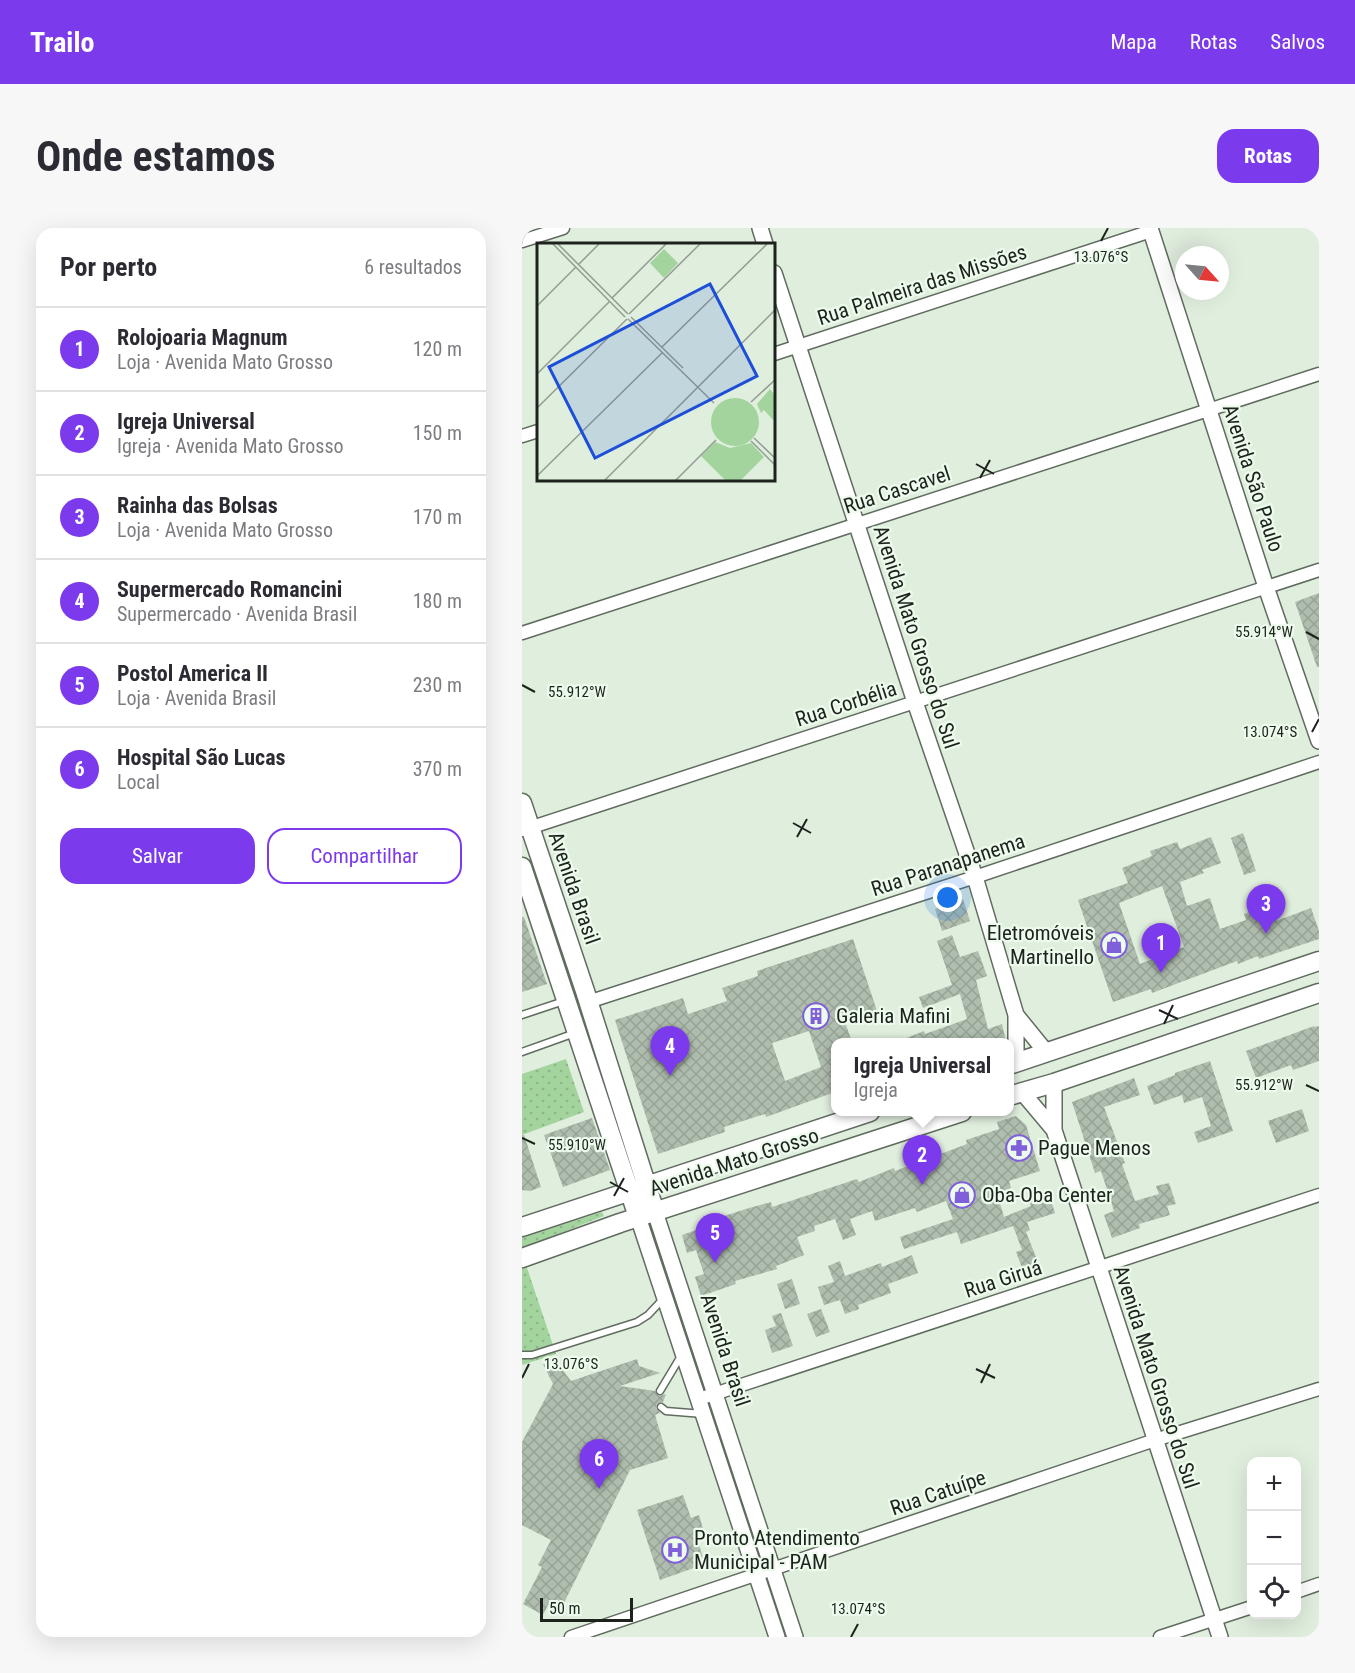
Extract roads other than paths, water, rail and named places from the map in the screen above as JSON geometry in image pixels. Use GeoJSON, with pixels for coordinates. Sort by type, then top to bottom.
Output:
{"type":"FeatureCollection","features":[{"type":"Feature","properties":{"kind":"main road","name":"Avenida Brasil"},"geometry":{"type":"LineString","coordinates":[[522,804],[526,829],[588,1002],[638,1189]]}},
{"type":"Feature","properties":{"kind":"main road","name":"Avenida Brasil"},"geometry":{"type":"LineString","coordinates":[[522,867],[577,1032],[647,1214]]}},
{"type":"Feature","properties":{"kind":"main road"},"geometry":{"type":"LineString","coordinates":[[1014,1064],[1319,961]]}},
{"type":"Feature","properties":{"kind":"main road"},"geometry":{"type":"LineString","coordinates":[[1016,1094],[1319,993]]}},
{"type":"Feature","properties":{"kind":"main road","name":"Avenida Mato Grosso"},"geometry":{"type":"LineString","coordinates":[[522,1227],[858,1116]]}},
{"type":"Feature","properties":{"kind":"main road","name":"Avenida Mato Grosso"},"geometry":{"type":"LineString","coordinates":[[522,1258],[647,1214],[950,1116]]}},
{"type":"Feature","properties":{"kind":"street"},"geometry":{"type":"LineString","coordinates":[[522,241],[562,228]]}},
{"type":"Feature","properties":{"kind":"street"},"geometry":{"type":"LineString","coordinates":[[760,228],[765,243]]}},
{"type":"Feature","properties":{"kind":"street","name":"Rua Palmeira das Missões"},"geometry":{"type":"LineString","coordinates":[[776,353],[1150,229]]}},
{"type":"Feature","properties":{"kind":"street","name":"Avenida São Paulo"},"geometry":{"type":"LineString","coordinates":[[1150,229],[1266,587],[1319,741]]}},
{"type":"Feature","properties":{"kind":"street","name":"Avenida Mato Grosso do Sul"},"geometry":{"type":"LineString","coordinates":[[776,279],[975,877],[1016,1015]]}},
{"type":"Feature","properties":{"kind":"street","name":"Rua Cascavel"},"geometry":{"type":"LineString","coordinates":[[522,633],[1319,374]]}},
{"type":"Feature","properties":{"kind":"street"},"geometry":{"type":"LineString","coordinates":[[522,436],[537,431]]}},
{"type":"Feature","properties":{"kind":"street","name":"Rua Corbélia"},"geometry":{"type":"LineString","coordinates":[[526,829],[1319,570]]}},
{"type":"Feature","properties":{"kind":"street","name":"Rua Paranapanema"},"geometry":{"type":"LineString","coordinates":[[588,1002],[975,877],[1319,762]]}},
{"type":"Feature","properties":{"kind":"street"},"geometry":{"type":"LineString","coordinates":[[1016,1015],[1046,1053]]}},
{"type":"Feature","properties":{"kind":"street"},"geometry":{"type":"LineString","coordinates":[[1014,1048],[1016,1015]]}},
{"type":"Feature","properties":{"kind":"street"},"geometry":{"type":"LineString","coordinates":[[1054,1083],[1054,1130]]}},
{"type":"Feature","properties":{"kind":"street"},"geometry":{"type":"LineString","coordinates":[[1016,1094],[1054,1130]]}},
{"type":"Feature","properties":{"kind":"street","name":"Avenida Mato Grosso do Sul"},"geometry":{"type":"LineString","coordinates":[[1054,1130],[1220,1637]]}},
{"type":"Feature","properties":{"kind":"street","name":"Rua Giruá"},"geometry":{"type":"LineString","coordinates":[[699,1399],[1319,1195]]}},
{"type":"Feature","properties":{"kind":"street","name":"Avenida Brasil"},"geometry":{"type":"LineString","coordinates":[[647,1214],[664,1298],[777,1637]]}},
{"type":"Feature","properties":{"kind":"street","name":"Avenida Brasil"},"geometry":{"type":"LineString","coordinates":[[647,1214],[716,1394],[795,1637]]}},
{"type":"Feature","properties":{"kind":"street","name":"Rua Catuípe"},"geometry":{"type":"LineString","coordinates":[[571,1637],[1155,1440],[1319,1389]]}},
{"type":"Feature","properties":{"kind":"street"},"geometry":{"type":"LineString","coordinates":[[1301,1590],[1319,1584]]}},
{"type":"Feature","properties":{"kind":"street"},"geometry":{"type":"LineString","coordinates":[[1160,1637],[1247,1608]]}},
{"type":"Feature","properties":{"kind":"lane"},"geometry":{"type":"LineString","coordinates":[[522,1015],[567,1000]]}},
{"type":"Feature","properties":{"kind":"lane"},"geometry":{"type":"LineString","coordinates":[[522,1052],[577,1032]]}},
{"type":"Feature","properties":{"kind":"lane"},"geometry":{"type":"LineString","coordinates":[[522,1355],[532,1355],[626,1327],[648,1315],[664,1298]]}},
{"type":"Feature","properties":{"kind":"lane"},"geometry":{"type":"LineString","coordinates":[[660,1391],[682,1353]]}},
{"type":"Feature","properties":{"kind":"lane"},"geometry":{"type":"LineString","coordinates":[[661,1407],[666,1411],[704,1414]]}},
{"type":"Feature","properties":{"kind":"place","name":"Rainha das Bolsas"},"geometry":{"type":"Point","coordinates":[1266,934]}},
{"type":"Feature","properties":{"kind":"place","name":"Eletromóveis Martinello"},"geometry":{"type":"Point","coordinates":[1114,945]}},
{"type":"Feature","properties":{"kind":"place","name":"Rolojoaria Magnum"},"geometry":{"type":"Point","coordinates":[1161,973]}},
{"type":"Feature","properties":{"kind":"place","name":"Galeria Mafini"},"geometry":{"type":"Point","coordinates":[816,1016]}},
{"type":"Feature","properties":{"kind":"place","name":"Supermercado Romancini"},"geometry":{"type":"Point","coordinates":[670,1076]}},
{"type":"Feature","properties":{"kind":"place","name":"Pague Menos"},"geometry":{"type":"Point","coordinates":[1019,1148]}},
{"type":"Feature","properties":{"kind":"place","name":"Igreja Universal"},"geometry":{"type":"Point","coordinates":[922,1185]}},
{"type":"Feature","properties":{"kind":"place","name":"Oba-Oba Center"},"geometry":{"type":"Point","coordinates":[962,1195]}},
{"type":"Feature","properties":{"kind":"place","name":"Postol America II"},"geometry":{"type":"Point","coordinates":[715,1263]}},
{"type":"Feature","properties":{"kind":"place","name":"Hospital São Lucas"},"geometry":{"type":"Point","coordinates":[599,1489]}},
{"type":"Feature","properties":{"kind":"place","name":"Pronto Atendimento Municipal - PAM"},"geometry":{"type":"Point","coordinates":[675,1550]}}]}
